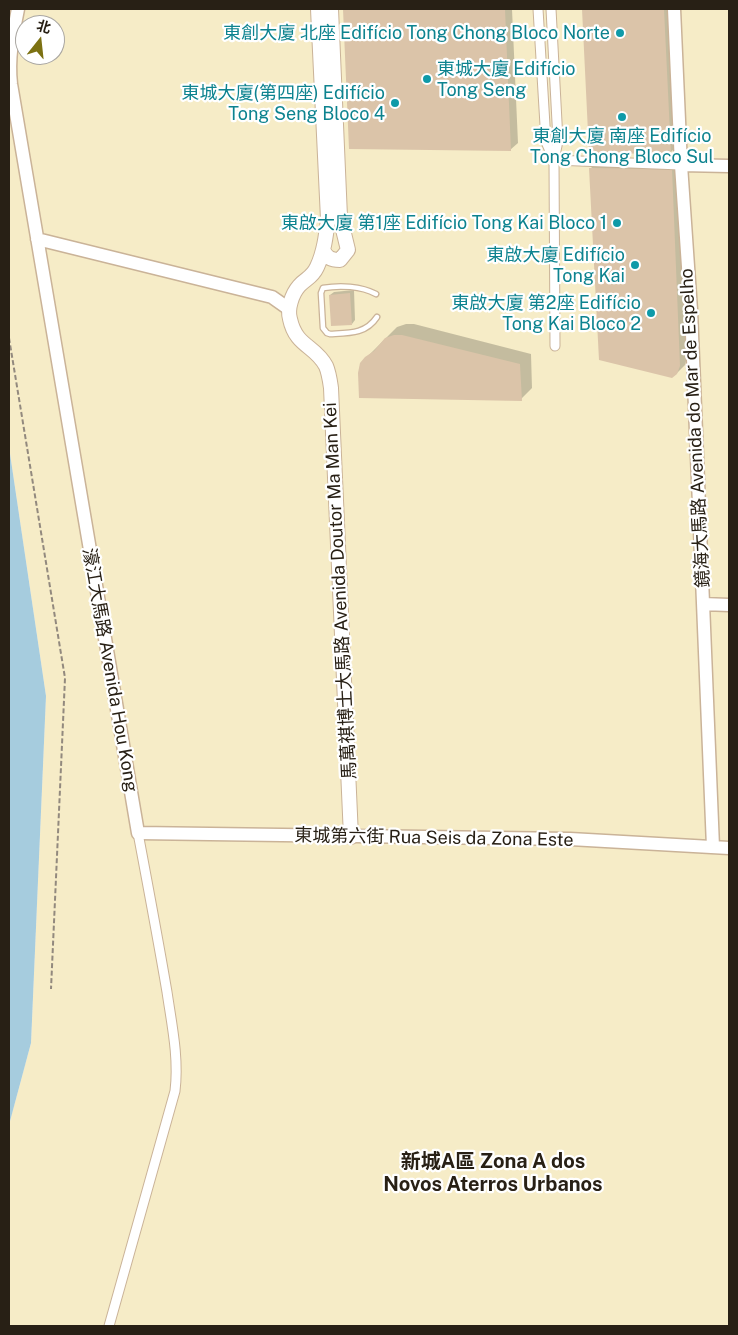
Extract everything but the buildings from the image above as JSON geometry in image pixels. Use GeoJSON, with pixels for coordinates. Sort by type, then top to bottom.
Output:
{"type":"FeatureCollection","features":[{"type":"Feature","properties":{"kind":"main road","name":"濠江大馬路 Avenida Hou Kong"},"geometry":{"type":"LineString","coordinates":[[18,9],[10,51],[9,71],[138,834]]}},
{"type":"Feature","properties":{"kind":"main road"},"geometry":{"type":"LineString","coordinates":[[37,239],[272,297],[289,309],[298,287],[312,277],[323,250],[328,219],[318,9]]}},
{"type":"Feature","properties":{"kind":"main road"},"geometry":{"type":"LineString","coordinates":[[323,250],[327,258],[333,260],[340,260],[348,250],[340,216],[332,9]]}},
{"type":"Feature","properties":{"kind":"main road","name":"鏡海大馬路 Avenida do Mar de Espelho"},"geometry":{"type":"LineString","coordinates":[[674,9],[681,165],[691,310],[713,847]]}},
{"type":"Feature","properties":{"kind":"main road"},"geometry":{"type":"LineString","coordinates":[[681,165],[729,166]]}},
{"type":"Feature","properties":{"kind":"main road","name":"馬萬祺博士大馬路 Avenida Doutor Ma Man Kei"},"geometry":{"type":"LineString","coordinates":[[289,309],[290,321],[294,332],[326,367],[331,388],[351,837]]}},
{"type":"Feature","properties":{"kind":"main road"},"geometry":{"type":"LineString","coordinates":[[703,604],[729,605]]}},
{"type":"Feature","properties":{"kind":"main road","name":"東城第六街 Rua Seis da Zona Este"},"geometry":{"type":"LineString","coordinates":[[138,834],[570,839],[729,848]]}},
{"type":"Feature","properties":{"kind":"street"},"geometry":{"type":"LineString","coordinates":[[538,9],[546,142],[554,160]]}},
{"type":"Feature","properties":{"kind":"street"},"geometry":{"type":"LineString","coordinates":[[551,9],[558,141],[554,160],[555,346]]}},
{"type":"Feature","properties":{"kind":"street"},"geometry":{"type":"LineString","coordinates":[[554,160],[681,165]]}},
{"type":"Feature","properties":{"kind":"street","name":"濠江大馬路 Avenida Hou Kong"},"geometry":{"type":"LineString","coordinates":[[109,1326],[175,1092],[177,1074],[177,1057],[161,957],[138,834]]}},
{"type":"Feature","properties":{"kind":"lane"},"geometry":{"type":"LineString","coordinates":[[376,294],[368,289],[361,288],[323,288],[321,293],[322,328],[326,333],[330,334],[356,332],[371,326],[377,317]]}},
{"type":"Feature","properties":{"kind":"path"},"geometry":{"type":"LineString","coordinates":[[9,338],[65,678],[51,990]]}},
{"type":"Feature","properties":{"kind":"sand"},"geometry":{"type":"Polygon","coordinates":[[[9,9],[729,9],[729,1326],[9,1326],[9,1125],[31,1043],[46,696],[9,447],[9,9]]]}},
{"type":"Feature","properties":{"kind":"water"},"geometry":{"type":"Polygon","coordinates":[[[9,447],[46,696],[31,1043],[9,1125],[9,447]]]}},
{"type":"Feature","properties":{"kind":"place","name":"東創大廈 北座 Edifício Tong Chong Bloco Norte"},"geometry":{"type":"Point","coordinates":[620,33]}},
{"type":"Feature","properties":{"kind":"place","name":"東城大廈 Edifício Tong Seng"},"geometry":{"type":"Point","coordinates":[427,79]}},
{"type":"Feature","properties":{"kind":"place","name":"東城大廈(第四座) Edifício Tong Seng Bloco 4"},"geometry":{"type":"Point","coordinates":[395,103]}},
{"type":"Feature","properties":{"kind":"place","name":"東創大廈 南座 Edifício Tong Chong Bloco Sul"},"geometry":{"type":"Point","coordinates":[622,117]}},
{"type":"Feature","properties":{"kind":"place","name":"東啟大廈 第1座 Edifício Tong Kai Bloco 1"},"geometry":{"type":"Point","coordinates":[617,223]}},
{"type":"Feature","properties":{"kind":"place","name":"東啟大廈 Edifício Tong Kai"},"geometry":{"type":"Point","coordinates":[635,265]}},
{"type":"Feature","properties":{"kind":"place","name":"東啟大廈 第2座 Edifício Tong Kai Bloco 2"},"geometry":{"type":"Point","coordinates":[651,313]}},
{"type":"Feature","properties":{"kind":"district","name":"新城A區 Zona A dos Novos Aterros Urbanos"},"geometry":{"type":"Point","coordinates":[493,1174]}}]}
